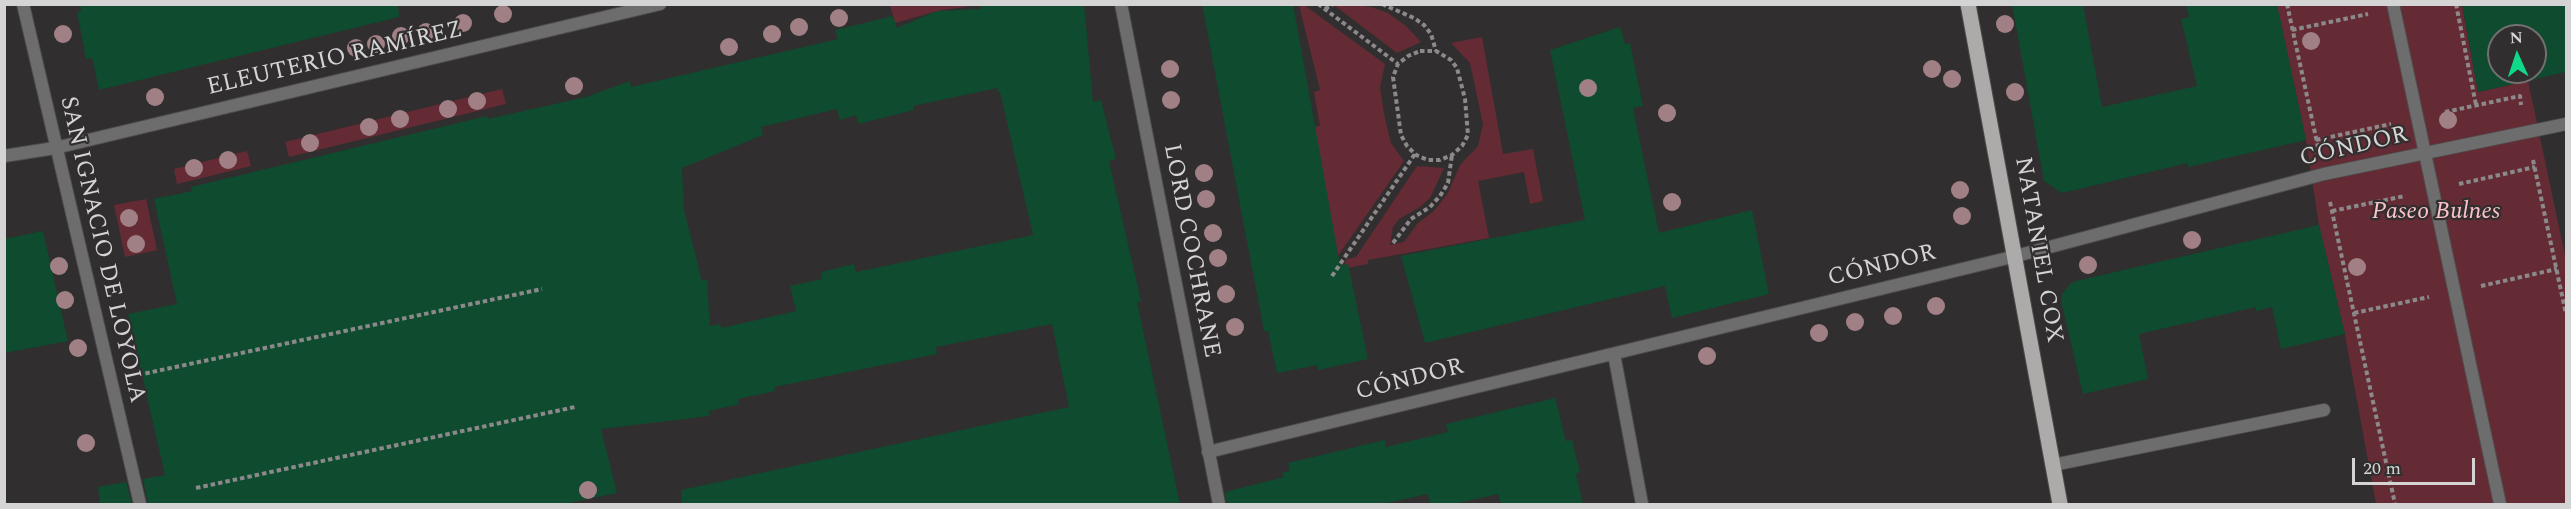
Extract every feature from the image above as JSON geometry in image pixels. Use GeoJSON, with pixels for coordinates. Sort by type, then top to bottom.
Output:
{"type":"FeatureCollection","features":[{"type":"Feature","properties":{"kind":"main road","name":"NATANIEL COX"},"geometry":{"type":"LineString","coordinates":[[1968,4],[2060,504]]}},
{"type":"Feature","properties":{"kind":"street","name":"SAN IGNACIO DE LOYOLA"},"geometry":{"type":"LineString","coordinates":[[23,4],[140,504]]}},
{"type":"Feature","properties":{"kind":"street","name":"ELEUTERIO RAMÍREZ"},"geometry":{"type":"LineString","coordinates":[[4,156],[55,148],[660,4]]}},
{"type":"Feature","properties":{"kind":"street","name":"LORD COCHRANE"},"geometry":{"type":"LineString","coordinates":[[1121,4],[1219,504]]}},
{"type":"Feature","properties":{"kind":"street"},"geometry":{"type":"LineString","coordinates":[[2393,6],[2500,504]]}},
{"type":"Feature","properties":{"kind":"street","name":"CÓNDOR"},"geometry":{"type":"LineString","coordinates":[[1208,452],[2016,256],[2324,174],[2566,124]]}},
{"type":"Feature","properties":{"kind":"street"},"geometry":{"type":"LineString","coordinates":[[1614,354],[1642,504]]}},
{"type":"Feature","properties":{"kind":"street"},"geometry":{"type":"LineString","coordinates":[[2053,465],[2324,410]]}},
{"type":"Feature","properties":{"kind":"path"},"geometry":{"type":"LineString","coordinates":[[1318,4],[1398,64]]}},
{"type":"Feature","properties":{"kind":"path"},"geometry":{"type":"LineString","coordinates":[[1325,9],[1333,4]]}},
{"type":"Feature","properties":{"kind":"path"},"geometry":{"type":"LineString","coordinates":[[1382,4],[1424,25],[1431,34],[1436,51]]}},
{"type":"Feature","properties":{"kind":"path"},"geometry":{"type":"LineString","coordinates":[[2287,4],[2395,504]]}},
{"type":"Feature","properties":{"kind":"path"},"geometry":{"type":"LineString","coordinates":[[2456,4],[2476,105]]}},
{"type":"Feature","properties":{"kind":"path"},"geometry":{"type":"LineString","coordinates":[[2292,30],[2393,6]]}},
{"type":"Feature","properties":{"kind":"path"},"geometry":{"type":"LineString","coordinates":[[1420,51],[1436,51],[1450,60],[1457,68],[1465,99],[1468,135],[1462,146],[1452,155],[1440,160],[1428,160],[1415,154],[1401,135],[1393,91],[1393,77],[1398,64],[1408,56],[1420,51]]}},
{"type":"Feature","properties":{"kind":"path"},"geometry":{"type":"LineString","coordinates":[[2520,96],[2566,314]]}},
{"type":"Feature","properties":{"kind":"path"},"geometry":{"type":"LineString","coordinates":[[1332,276],[1415,154]]}},
{"type":"Feature","properties":{"kind":"path"},"geometry":{"type":"LineString","coordinates":[[1394,243],[1411,219],[1430,207],[1440,196],[1448,183],[1452,155]]}},
{"type":"Feature","properties":{"kind":"path"},"geometry":{"type":"LineString","coordinates":[[111,381],[542,289]]}},
{"type":"Feature","properties":{"kind":"path"},"geometry":{"type":"LineString","coordinates":[[196,488],[575,407]]}},
{"type":"Feature","properties":{"kind":"green space"},"geometry":{"type":"Polygon","coordinates":[[[890,5],[977,5],[937,11],[895,23],[890,5]]]}},
{"type":"Feature","properties":{"kind":"green space"},"geometry":{"type":"Polygon","coordinates":[[[1299,5],[1304,5],[1385,64],[1380,87],[1384,114],[1391,143],[1404,161],[1338,256],[1309,128],[1320,126],[1314,92],[1320,90],[1299,5]]]}},
{"type":"Feature","properties":{"kind":"green space"},"geometry":{"type":"Polygon","coordinates":[[[1334,5],[1371,7],[1388,13],[1406,26],[1421,42],[1397,53],[1334,5]]]}},
{"type":"Feature","properties":{"kind":"green space","name":"Paseo Bulnes"},"geometry":{"type":"Polygon","coordinates":[[[2277,5],[2462,5],[2478,92],[2514,84],[2529,84],[2566,260],[2566,504],[2376,504],[2345,335],[2319,225],[2306,140],[2277,5]]]}},
{"type":"Feature","properties":{"kind":"green space"},"geometry":{"type":"Polygon","coordinates":[[[1482,37],[1503,154],[1533,149],[1543,201],[1530,204],[1524,172],[1478,181],[1489,238],[1368,260],[1368,264],[1342,269],[1347,259],[1356,257],[1417,166],[1444,168],[1430,198],[1420,207],[1399,219],[1393,227],[1390,245],[1404,242],[1418,223],[1434,211],[1448,193],[1460,165],[1478,146],[1483,124],[1470,63],[1451,43],[1482,37]]]}},
{"type":"Feature","properties":{"kind":"green space"},"geometry":{"type":"Polygon","coordinates":[[[502,89],[506,104],[289,157],[285,142],[502,89]]]}},
{"type":"Feature","properties":{"kind":"green space"},"geometry":{"type":"Polygon","coordinates":[[[247,151],[251,166],[177,184],[174,169],[247,151]]]}},
{"type":"Feature","properties":{"kind":"green space"},"geometry":{"type":"Polygon","coordinates":[[[146,199],[157,250],[125,257],[114,205],[146,199]]]}},
{"type":"Feature","properties":{"kind":"building"},"geometry":{"type":"Polygon","coordinates":[[[80,4],[398,4],[399,17],[99,90],[92,58],[86,59],[77,12],[81,11],[80,4]]]}},
{"type":"Feature","properties":{"kind":"building"},"geometry":{"type":"Polygon","coordinates":[[[980,4],[1084,4],[1093,102],[1101,100],[1116,159],[1109,161],[1141,301],[1137,302],[1180,504],[682,504],[681,490],[1069,407],[1052,324],[936,347],[937,354],[774,387],[775,391],[738,399],[739,404],[709,411],[709,416],[601,429],[617,493],[564,504],[148,504],[143,479],[165,475],[128,314],[177,304],[154,199],[192,191],[191,187],[487,116],[488,119],[586,97],[630,81],[631,87],[838,39],[835,30],[893,16],[897,28],[937,11],[981,9],[980,4]],[[997,88],[913,106],[914,110],[858,124],[856,115],[840,120],[837,109],[761,127],[763,135],[682,168],[684,210],[702,281],[707,279],[710,326],[720,324],[721,328],[796,311],[790,286],[822,279],[821,272],[854,264],[856,272],[1033,235],[1000,92],[997,88]]]}},
{"type":"Feature","properties":{"kind":"building"},"geometry":{"type":"Polygon","coordinates":[[[1202,4],[1293,4],[1340,265],[1348,264],[1368,359],[1318,370],[1318,365],[1277,373],[1268,331],[1264,331],[1202,4]]]}},
{"type":"Feature","properties":{"kind":"building"},"geometry":{"type":"Polygon","coordinates":[[[2012,4],[2083,4],[2102,107],[2197,86],[2181,19],[2189,17],[2186,4],[2277,4],[2306,140],[2188,167],[2188,163],[2062,193],[2044,181],[2012,4]]]}},
{"type":"Feature","properties":{"kind":"building"},"geometry":{"type":"Polygon","coordinates":[[[2462,4],[2566,4],[2566,72],[2547,76],[2547,24],[2487,24],[2487,84],[2513,84],[2478,92],[2462,4]]]}},
{"type":"Feature","properties":{"kind":"building"},"geometry":{"type":"Polygon","coordinates":[[[1620,27],[1625,44],[1630,43],[1643,106],[1633,108],[1659,233],[1752,210],[1769,294],[1672,318],[1665,286],[1425,343],[1401,256],[1585,220],[1550,50],[1620,27]]]}},
{"type":"Feature","properties":{"kind":"building"},"geometry":{"type":"Polygon","coordinates":[[[2319,225],[2345,334],[2281,349],[2272,307],[2256,311],[2256,307],[2139,334],[2148,379],[2083,394],[2061,301],[2062,294],[2070,284],[2319,225]]]}},
{"type":"Feature","properties":{"kind":"building"},"geometry":{"type":"Polygon","coordinates":[[[43,231],[68,341],[4,353],[4,239],[43,231]]]}},
{"type":"Feature","properties":{"kind":"building"},"geometry":{"type":"Polygon","coordinates":[[[1555,398],[1566,441],[1572,440],[1580,472],[1576,474],[1583,504],[1501,504],[1498,494],[1454,504],[1430,504],[1428,494],[1383,504],[1227,504],[1225,492],[1284,477],[1282,473],[1290,471],[1288,463],[1385,440],[1386,447],[1448,432],[1446,424],[1555,398]]]}},
{"type":"Feature","properties":{"kind":"building"},"geometry":{"type":"Polygon","coordinates":[[[126,482],[132,504],[100,504],[98,487],[126,482]]]}}]}
